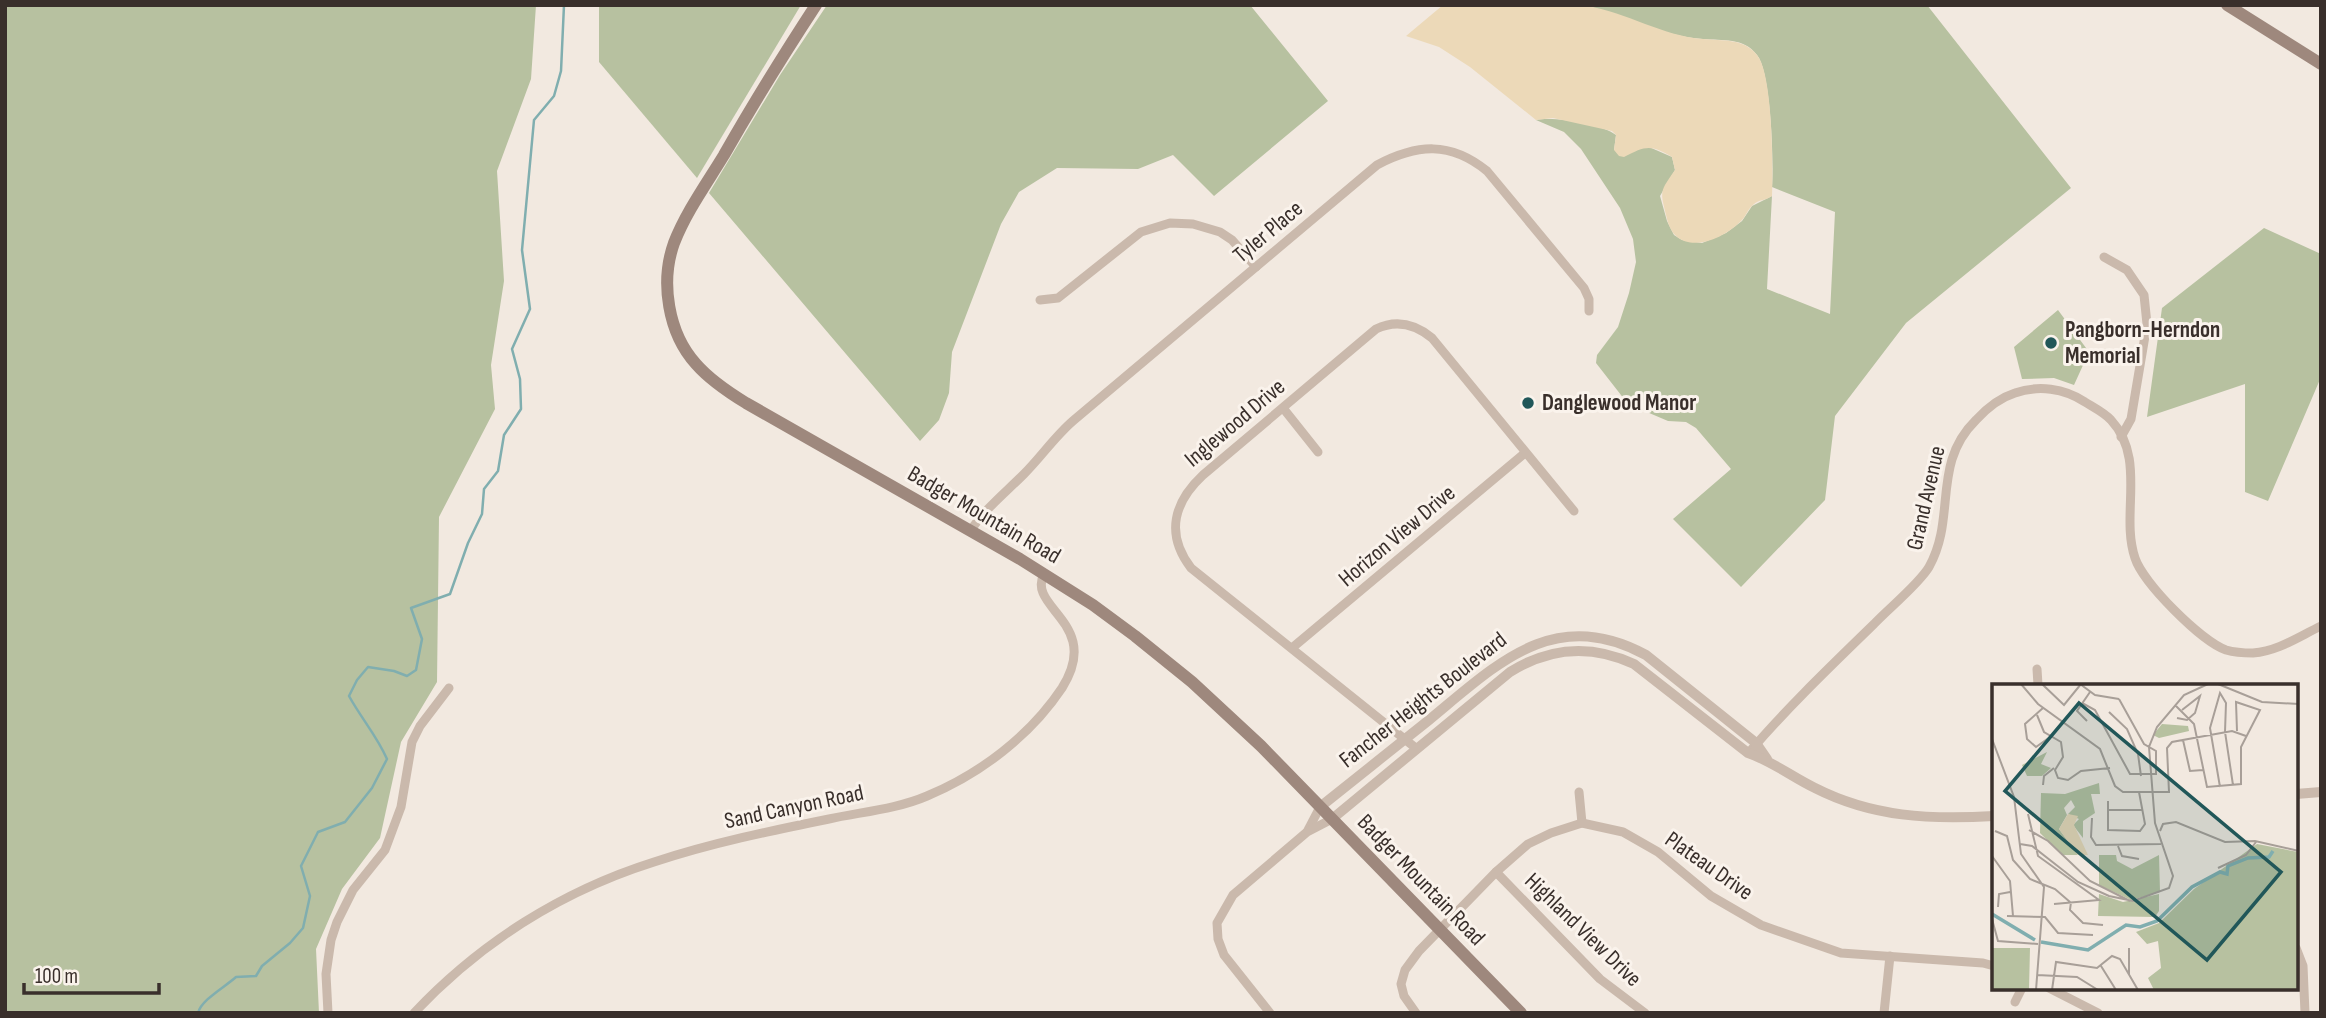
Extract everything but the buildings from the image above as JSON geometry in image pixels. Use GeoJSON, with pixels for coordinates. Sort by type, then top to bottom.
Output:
{"type":"FeatureCollection","features":[{"type":"Feature","properties":{"kind":"main road","name":"Badger Mountain Road"},"geometry":{"type":"LineString","coordinates":[[817,5],[732,140],[674,244],[667,274],[668,299],[682,344],[695,363],[727,391],[1044,574],[1135,635],[1192,682],[1261,746],[1521,1013]]}},
{"type":"Feature","properties":{"kind":"main road"},"geometry":{"type":"LineString","coordinates":[[2227,5],[2321,64]]}},
{"type":"Feature","properties":{"kind":"street","name":"Tyler Place"},"geometry":{"type":"LineString","coordinates":[[970,531],[989,506],[1025,473],[1062,430],[1377,165],[1405,151],[1434,148],[1459,154],[1487,171],[1584,288],[1589,299],[1589,311]]}},
{"type":"Feature","properties":{"kind":"street"},"geometry":{"type":"LineString","coordinates":[[1040,300],[1058,298],[1141,232],[1170,223],[1193,224],[1220,232],[1232,240],[1256,267]]}},
{"type":"Feature","properties":{"kind":"street"},"geometry":{"type":"LineString","coordinates":[[2104,257],[2127,270],[2144,295],[2147,324],[2132,419],[2121,437]]}},
{"type":"Feature","properties":{"kind":"street","name":"Inglewood Drive"},"geometry":{"type":"LineString","coordinates":[[1417,749],[1191,568],[1180,550],[1176,529],[1176,515],[1186,492],[1376,330],[1387,324],[1408,324],[1421,329],[1432,338],[1574,511]]}},
{"type":"Feature","properties":{"kind":"street","name":"Grand Avenue"},"geometry":{"type":"LineString","coordinates":[[1748,752],[1793,702],[1929,568],[1942,531],[1952,454],[1965,430],[1991,405],[2015,393],[2046,387],[2079,398],[2111,419],[2131,465],[2130,534],[2135,559],[2154,589],[2188,624],[2225,650],[2251,653],[2279,648],[2321,626]]}},
{"type":"Feature","properties":{"kind":"street"},"geometry":{"type":"LineString","coordinates":[[1283,408],[1318,452]]}},
{"type":"Feature","properties":{"kind":"street","name":"Horizon View Drive"},"geometry":{"type":"LineString","coordinates":[[1292,648],[1525,453]]}},
{"type":"Feature","properties":{"kind":"street","name":"Sand Canyon Road"},"geometry":{"type":"LineString","coordinates":[[414,1013],[460,969],[498,938],[536,914],[597,884],[651,862],[702,847],[919,799],[995,758],[1011,746],[1046,710],[1063,686],[1072,665],[1074,640],[1068,627],[1043,596],[1040,586],[1044,574]]}},
{"type":"Feature","properties":{"kind":"street","name":"Fancher Heights Boulevard"},"geometry":{"type":"LineString","coordinates":[[1320,807],[1501,661],[1537,643],[1574,636],[1613,641],[1646,655],[1756,743],[1767,759]]}},
{"type":"Feature","properties":{"kind":"street","name":"Fancher Heights Boulevard"},"geometry":{"type":"LineString","coordinates":[[1332,819],[1492,686],[1522,665],[1554,652],[1584,650],[1617,656],[1634,664],[1748,752],[1767,759],[1813,787],[1863,808],[1927,819],[1992,816]]}},
{"type":"Feature","properties":{"kind":"street"},"geometry":{"type":"LineString","coordinates":[[2037,669],[2038,684]]}},
{"type":"Feature","properties":{"kind":"street"},"geometry":{"type":"LineString","coordinates":[[328,1013],[326,974],[331,940],[337,922],[353,890],[388,842],[401,807],[412,742],[420,726],[449,688]]}},
{"type":"Feature","properties":{"kind":"street"},"geometry":{"type":"LineString","coordinates":[[1416,1013],[1404,996],[1402,978],[1410,961],[1496,872],[1528,845],[1582,822],[1579,792]]}},
{"type":"Feature","properties":{"kind":"street"},"geometry":{"type":"LineString","coordinates":[[2298,794],[2321,792]]}},
{"type":"Feature","properties":{"kind":"street"},"geometry":{"type":"LineString","coordinates":[[1307,832],[1320,807]]}},
{"type":"Feature","properties":{"kind":"street"},"geometry":{"type":"LineString","coordinates":[[1270,1013],[1224,956],[1218,939],[1217,923],[1233,895],[1307,832],[1332,819]]}},
{"type":"Feature","properties":{"kind":"street","name":"Plateau Drive"},"geometry":{"type":"LineString","coordinates":[[1582,822],[1623,832],[1658,852],[1711,896],[1761,925],[1841,953],[1992,966]]}},
{"type":"Feature","properties":{"kind":"street","name":"Highland View Drive"},"geometry":{"type":"LineString","coordinates":[[1496,872],[1600,979],[1645,1013]]}},
{"type":"Feature","properties":{"kind":"street"},"geometry":{"type":"LineString","coordinates":[[2298,953],[2303,966],[2305,1013]]}},
{"type":"Feature","properties":{"kind":"street"},"geometry":{"type":"LineString","coordinates":[[1884,1013],[1890,956]]}},
{"type":"Feature","properties":{"kind":"street"},"geometry":{"type":"LineString","coordinates":[[2015,1002],[2021,990]]}},
{"type":"Feature","properties":{"kind":"street"},"geometry":{"type":"LineString","coordinates":[[2053,990],[2098,1013]]}},
{"type":"Feature","properties":{"kind":"green space"},"geometry":{"type":"Polygon","coordinates":[[[5,5],[536,5],[531,79],[497,171],[504,281],[491,365],[495,409],[439,517],[437,682],[401,742],[380,838],[342,889],[316,949],[319,1013],[5,1013],[5,5]]]}},
{"type":"Feature","properties":{"kind":"green space"},"geometry":{"type":"Polygon","coordinates":[[[599,5],[801,5],[697,178],[599,62],[599,5]]]}},
{"type":"Feature","properties":{"kind":"green space"},"geometry":{"type":"Polygon","coordinates":[[[827,5],[1250,5],[1328,101],[1214,196],[1173,155],[1138,169],[1057,168],[1019,192],[1001,224],[952,352],[949,393],[939,420],[920,441],[709,193],[780,75],[827,5]]]}},
{"type":"Feature","properties":{"kind":"green space"},"geometry":{"type":"Polygon","coordinates":[[[1585,5],[1927,5],[2071,188],[1906,323],[1835,416],[1825,500],[1741,587],[1673,519],[1731,469],[1696,428],[1686,422],[1668,421],[1628,404],[1596,363],[1597,355],[1618,327],[1629,293],[1636,262],[1633,239],[1620,208],[1581,149],[1564,132],[1536,120],[1554,119],[1589,124],[1616,135],[1614,150],[1649,147],[1672,157],[1675,170],[1660,196],[1674,235],[1682,240],[1702,243],[1726,233],[1742,221],[1752,206],[1772,196],[1767,289],[1830,314],[1835,212],[1772,187],[1772,139],[1766,79],[1762,64],[1752,49],[1732,41],[1673,34],[1585,5]]]}},
{"type":"Feature","properties":{"kind":"green space"},"geometry":{"type":"Polygon","coordinates":[[[2264,228],[2321,254],[2321,377],[2268,501],[2245,492],[2245,384],[2147,417],[2162,308],[2264,228]]]}},
{"type":"Feature","properties":{"kind":"green space"},"geometry":{"type":"Polygon","coordinates":[[[2058,310],[2089,352],[2074,385],[2054,378],[2022,379],[2014,347],[2058,310]]]}},
{"type":"Feature","properties":{"kind":"sand"},"geometry":{"type":"Polygon","coordinates":[[[1443,5],[1580,5],[1616,13],[1688,37],[1732,41],[1746,46],[1757,55],[1766,81],[1771,122],[1772,196],[1755,203],[1740,222],[1721,236],[1699,243],[1679,238],[1672,231],[1667,219],[1662,197],[1662,192],[1675,170],[1672,157],[1653,148],[1624,157],[1619,156],[1614,150],[1616,135],[1612,131],[1553,118],[1536,120],[1470,67],[1439,47],[1406,36],[1443,5]]]}},
{"type":"Feature","properties":{"kind":"waterway"},"geometry":{"type":"LineString","coordinates":[[198,1013],[208,999],[236,977],[256,976],[262,966],[290,943],[303,928],[310,896],[301,866],[318,832],[345,822],[372,788],[387,759],[349,696],[368,667],[407,676],[416,670],[422,639],[411,608],[450,594],[468,543],[482,514],[484,489],[498,471],[504,435],[521,409],[520,379],[512,349],[530,309],[522,250],[534,120],[554,96],[561,71],[564,5]]}},
{"type":"Feature","properties":{"kind":"place","name":"Pangborn-Herndon Memorial"},"geometry":{"type":"Point","coordinates":[2051,343]}},
{"type":"Feature","properties":{"kind":"place","name":"Danglewood Manor"},"geometry":{"type":"Point","coordinates":[1528,403]}}]}
